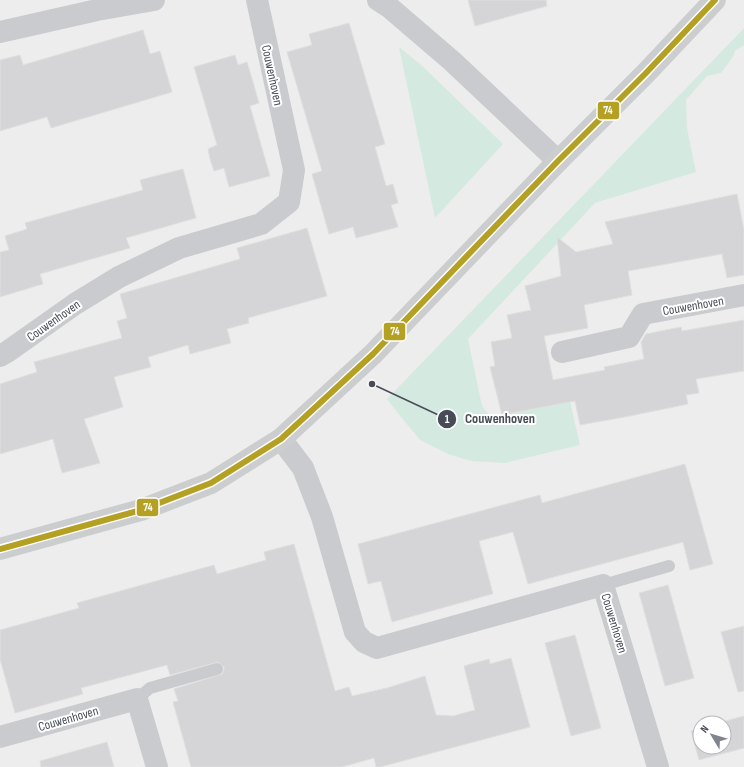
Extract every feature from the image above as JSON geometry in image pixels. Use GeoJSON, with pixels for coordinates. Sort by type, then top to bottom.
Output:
{"type":"FeatureCollection","features":[{"type":"Feature","properties":{"kind":"street"},"geometry":{"type":"LineString","coordinates":[[0,32],[95,5],[154,0]]}},
{"type":"Feature","properties":{"kind":"street","name":"Couwenhoven"},"geometry":{"type":"LineString","coordinates":[[0,356],[75,304],[119,277],[179,248],[261,224],[289,202],[294,170],[257,0]]}},
{"type":"Feature","properties":{"kind":"street"},"geometry":{"type":"LineString","coordinates":[[0,549],[141,510],[211,483],[281,439],[378,348],[558,161],[646,74],[715,0]]}},
{"type":"Feature","properties":{"kind":"street"},"geometry":{"type":"LineString","coordinates":[[388,2],[558,161]]}},
{"type":"Feature","properties":{"kind":"street","name":"Couwenhoven"},"geometry":{"type":"LineString","coordinates":[[562,352],[629,337],[643,314],[744,295]]}},
{"type":"Feature","properties":{"kind":"street","name":"Couwenhoven"},"geometry":{"type":"LineString","coordinates":[[281,439],[303,468],[322,517],[355,632],[364,642],[377,648],[603,585],[658,767]]}},
{"type":"Feature","properties":{"kind":"street"},"geometry":{"type":"LineString","coordinates":[[137,699],[157,767]]}},
{"type":"Feature","properties":{"kind":"street","name":"Couwenhoven"},"geometry":{"type":"LineString","coordinates":[[0,737],[137,699]]}},
{"type":"Feature","properties":{"kind":"lane"},"geometry":{"type":"LineString","coordinates":[[603,585],[669,566]]}},
{"type":"Feature","properties":{"kind":"lane","name":"Couwenhoven"},"geometry":{"type":"LineString","coordinates":[[137,699],[150,688],[217,669]]}},
{"type":"Feature","properties":{"kind":"green space"},"geometry":{"type":"Polygon","coordinates":[[[744,28],[744,45],[735,51],[733,57],[721,73],[707,76],[686,100],[687,128],[696,172],[595,203],[468,339],[482,406],[490,416],[570,401],[580,445],[505,463],[471,461],[448,454],[420,440],[387,399],[744,28]]]}},
{"type":"Feature","properties":{"kind":"green space"},"geometry":{"type":"Polygon","coordinates":[[[399,47],[420,64],[503,144],[435,218],[399,47]]]}},
{"type":"Feature","properties":{"kind":"building"},"geometry":{"type":"Polygon","coordinates":[[[468,0],[546,0],[547,6],[475,26],[468,0]]]}},
{"type":"Feature","properties":{"kind":"building"},"geometry":{"type":"Polygon","coordinates":[[[349,23],[385,144],[375,147],[386,186],[393,184],[398,203],[391,205],[398,227],[356,238],[353,227],[329,234],[312,174],[322,171],[287,52],[312,45],[309,34],[349,23]]]}},
{"type":"Feature","properties":{"kind":"building"},"geometry":{"type":"Polygon","coordinates":[[[143,30],[150,54],[160,51],[172,92],[51,128],[47,117],[0,131],[0,60],[20,55],[23,65],[143,30]]]}},
{"type":"Feature","properties":{"kind":"building"},"geometry":{"type":"Polygon","coordinates":[[[235,55],[238,65],[247,62],[253,82],[259,103],[250,106],[270,176],[229,187],[224,168],[214,171],[210,159],[208,149],[217,145],[194,67],[235,55]]]}},
{"type":"Feature","properties":{"kind":"building"},"geometry":{"type":"Polygon","coordinates":[[[183,169],[196,218],[126,238],[130,248],[40,274],[43,284],[0,297],[0,252],[9,250],[5,236],[27,229],[25,223],[143,190],[140,180],[183,169]]]}},
{"type":"Feature","properties":{"kind":"building"},"geometry":{"type":"Polygon","coordinates":[[[737,194],[744,230],[744,275],[727,278],[722,254],[628,271],[632,295],[584,305],[588,328],[544,336],[553,380],[605,370],[604,367],[644,359],[641,342],[646,334],[681,327],[682,331],[744,320],[744,371],[696,379],[699,393],[686,395],[688,404],[630,416],[580,425],[575,401],[502,415],[490,367],[495,366],[491,342],[512,338],[507,315],[531,310],[525,286],[561,276],[557,237],[576,252],[613,244],[605,222],[737,194]]]}},
{"type":"Feature","properties":{"kind":"building"},"geometry":{"type":"Polygon","coordinates":[[[307,228],[327,296],[248,318],[249,323],[227,329],[231,343],[190,354],[188,345],[148,357],[151,367],[114,377],[123,407],[84,419],[100,463],[62,473],[53,439],[0,454],[0,384],[37,372],[34,362],[122,338],[117,321],[127,318],[120,294],[240,259],[237,248],[307,228]]]}},
{"type":"Feature","properties":{"kind":"building"},"geometry":{"type":"Polygon","coordinates":[[[685,464],[713,564],[690,570],[683,542],[528,584],[513,532],[479,541],[493,594],[392,622],[381,581],[368,584],[358,544],[540,495],[542,503],[685,464]]]}},
{"type":"Feature","properties":{"kind":"building"},"geometry":{"type":"Polygon","coordinates":[[[294,544],[335,691],[349,687],[352,696],[387,688],[425,676],[436,715],[453,716],[475,710],[464,666],[489,659],[490,664],[511,658],[530,727],[380,767],[376,767],[374,758],[342,767],[191,767],[173,702],[178,701],[174,689],[222,674],[224,667],[218,662],[170,675],[167,665],[81,688],[83,694],[15,713],[0,659],[0,630],[79,608],[77,603],[214,565],[217,574],[266,560],[264,552],[294,544]]]}},
{"type":"Feature","properties":{"kind":"building"},"geometry":{"type":"Polygon","coordinates":[[[668,585],[694,678],[665,686],[639,593],[668,585]]]}},
{"type":"Feature","properties":{"kind":"building"},"geometry":{"type":"Polygon","coordinates":[[[744,626],[744,691],[738,692],[721,632],[744,626]]]}},
{"type":"Feature","properties":{"kind":"building"},"geometry":{"type":"Polygon","coordinates":[[[575,635],[601,728],[571,736],[545,643],[575,635]]]}},
{"type":"Feature","properties":{"kind":"building"},"geometry":{"type":"Polygon","coordinates":[[[744,716],[744,748],[732,751],[732,719],[744,716]]]}},
{"type":"Feature","properties":{"kind":"building"},"geometry":{"type":"Polygon","coordinates":[[[107,742],[114,767],[41,767],[40,761],[107,742]]]}},
{"type":"Feature","properties":{"kind":"building"},"geometry":{"type":"Polygon","coordinates":[[[698,755],[718,755],[699,760],[698,755]]]}},
{"type":"Feature","properties":{"kind":"transit line","name":"74"},"geometry":{"type":"LineString","coordinates":[[0,549],[141,510],[211,483],[281,439],[373,354],[715,0]]}},
{"type":"Feature","properties":{"kind":"place","name":"Couwenhoven"},"geometry":{"type":"Point","coordinates":[372,384]}}]}
